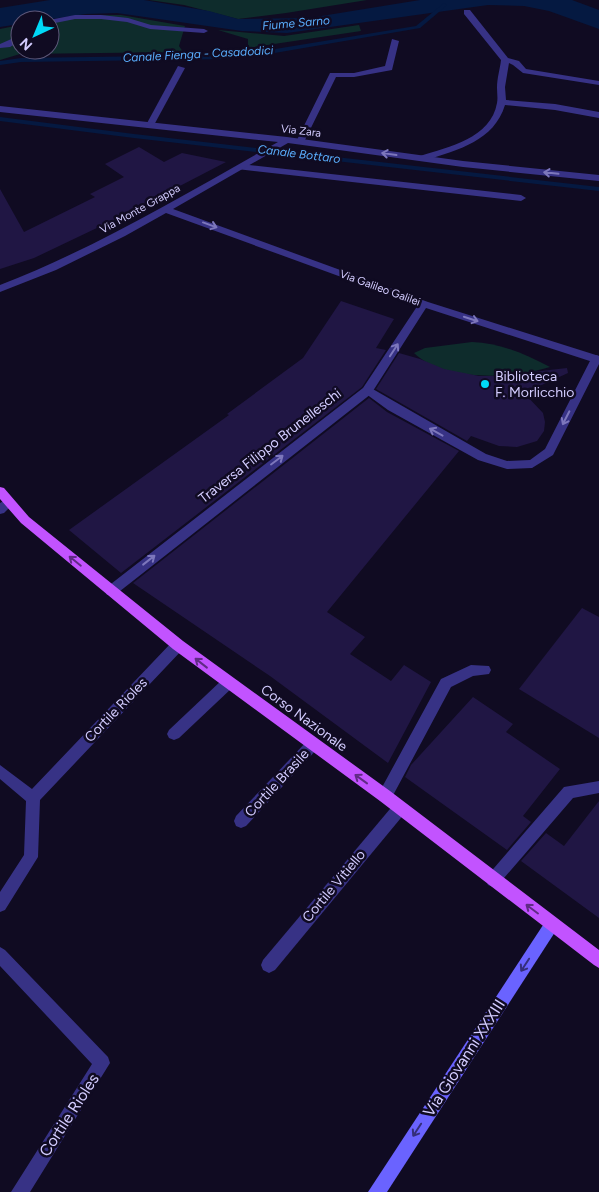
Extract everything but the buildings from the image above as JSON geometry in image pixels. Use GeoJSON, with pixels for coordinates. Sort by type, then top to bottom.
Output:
{"type":"FeatureCollection","features":[{"type":"Feature","properties":{"kind":"main road","name":"Corso Nazionale"},"geometry":{"type":"LineString","coordinates":[[3,501],[228,684],[385,796],[599,960]]}},
{"type":"Feature","properties":{"kind":"main road","name":"Via Giovanni XXXIII"},"geometry":{"type":"LineString","coordinates":[[377,1192],[552,924]]}},
{"type":"Feature","properties":{"kind":"street"},"geometry":{"type":"LineString","coordinates":[[467,12],[505,60],[516,63],[523,71],[599,83]]}},
{"type":"Feature","properties":{"kind":"street"},"geometry":{"type":"LineString","coordinates":[[60,20],[76,17],[101,17],[128,20],[150,27],[204,31]]}},
{"type":"Feature","properties":{"kind":"street"},"geometry":{"type":"LineString","coordinates":[[300,142],[333,75],[354,75],[389,68],[394,41]]}},
{"type":"Feature","properties":{"kind":"street"},"geometry":{"type":"LineString","coordinates":[[423,158],[462,145],[482,134],[497,118],[502,102],[501,88],[505,60]]}},
{"type":"Feature","properties":{"kind":"street"},"geometry":{"type":"LineString","coordinates":[[150,125],[181,68]]}},
{"type":"Feature","properties":{"kind":"street"},"geometry":{"type":"LineString","coordinates":[[502,102],[556,107],[599,115]]}},
{"type":"Feature","properties":{"kind":"street","name":"Via Zara"},"geometry":{"type":"LineString","coordinates":[[0,109],[287,140],[599,178]]}},
{"type":"Feature","properties":{"kind":"street","name":"Via Monte Grappa"},"geometry":{"type":"LineString","coordinates":[[0,289],[53,268],[122,234],[164,208],[287,140]]}},
{"type":"Feature","properties":{"kind":"street"},"geometry":{"type":"LineString","coordinates":[[240,167],[521,198]]}},
{"type":"Feature","properties":{"kind":"street","name":"Via Galileo Galilei"},"geometry":{"type":"LineString","coordinates":[[164,208],[424,304],[598,360]]}},
{"type":"Feature","properties":{"kind":"street","name":"Traversa Filippo Brunelleschi"},"geometry":{"type":"LineString","coordinates":[[111,590],[367,391],[424,304]]}},
{"type":"Feature","properties":{"kind":"street"},"geometry":{"type":"LineString","coordinates":[[367,391],[482,458],[507,465],[532,464],[549,452],[598,360]]}},
{"type":"Feature","properties":{"kind":"street","name":"Cortile Rioles"},"geometry":{"type":"LineString","coordinates":[[33,798],[178,644]]}},
{"type":"Feature","properties":{"kind":"street"},"geometry":{"type":"LineString","coordinates":[[385,796],[446,683],[471,671],[484,670]]}},
{"type":"Feature","properties":{"kind":"street"},"geometry":{"type":"LineString","coordinates":[[174,734],[228,684]]}},
{"type":"Feature","properties":{"kind":"street","name":"Cortile Brasile"},"geometry":{"type":"LineString","coordinates":[[241,821],[313,744]]}},
{"type":"Feature","properties":{"kind":"street"},"geometry":{"type":"LineString","coordinates":[[0,771],[33,798],[31,857],[0,905]]}},
{"type":"Feature","properties":{"kind":"street"},"geometry":{"type":"LineString","coordinates":[[493,880],[569,792],[599,788]]}},
{"type":"Feature","properties":{"kind":"street","name":"Cortile Vitiello"},"geometry":{"type":"LineString","coordinates":[[269,965],[400,808]]}},
{"type":"Feature","properties":{"kind":"street","name":"Cortile Rioles"},"geometry":{"type":"LineString","coordinates":[[0,955],[102,1063],[20,1192]]}},
{"type":"Feature","properties":{"kind":"green space"},"geometry":{"type":"Polygon","coordinates":[[[149,0],[367,0],[238,19],[184,5],[149,0]]]}},
{"type":"Feature","properties":{"kind":"green space"},"geometry":{"type":"Polygon","coordinates":[[[80,15],[121,15],[185,26],[179,46],[183,52],[60,54],[60,18],[80,15]]]}},
{"type":"Feature","properties":{"kind":"green space"},"geometry":{"type":"Polygon","coordinates":[[[359,25],[361,31],[248,48],[248,39],[218,30],[284,36],[359,25]]]}},
{"type":"Feature","properties":{"kind":"green space"},"geometry":{"type":"Polygon","coordinates":[[[10,27],[10,57],[0,60],[0,29],[10,27]]]}},
{"type":"Feature","properties":{"kind":"green space"},"geometry":{"type":"Polygon","coordinates":[[[472,342],[492,344],[512,350],[550,367],[517,374],[479,375],[443,369],[427,362],[414,353],[425,348],[472,342]]]}},
{"type":"Feature","properties":{"kind":"water","name":"Fiume Sarno"},"geometry":{"type":"Polygon","coordinates":[[[50,0],[144,0],[209,11],[238,19],[309,18],[420,0],[572,0],[599,10],[599,29],[549,11],[524,6],[488,5],[287,33],[242,31],[117,13],[86,14],[60,18],[60,10],[10,10],[10,26],[0,27],[0,8],[50,0]]]}},
{"type":"Feature","properties":{"kind":"waterway","name":"Canale Fienga - Casadodici"},"geometry":{"type":"LineString","coordinates":[[0,63],[21,60],[226,57],[263,53],[418,27],[444,5]]}},
{"type":"Feature","properties":{"kind":"waterway","name":"Canale Bottaro"},"geometry":{"type":"LineString","coordinates":[[0,119],[599,189]]}},
{"type":"Feature","properties":{"kind":"place","name":"Biblioteca F. Morlicchio"},"geometry":{"type":"Point","coordinates":[485,384]}}]}
